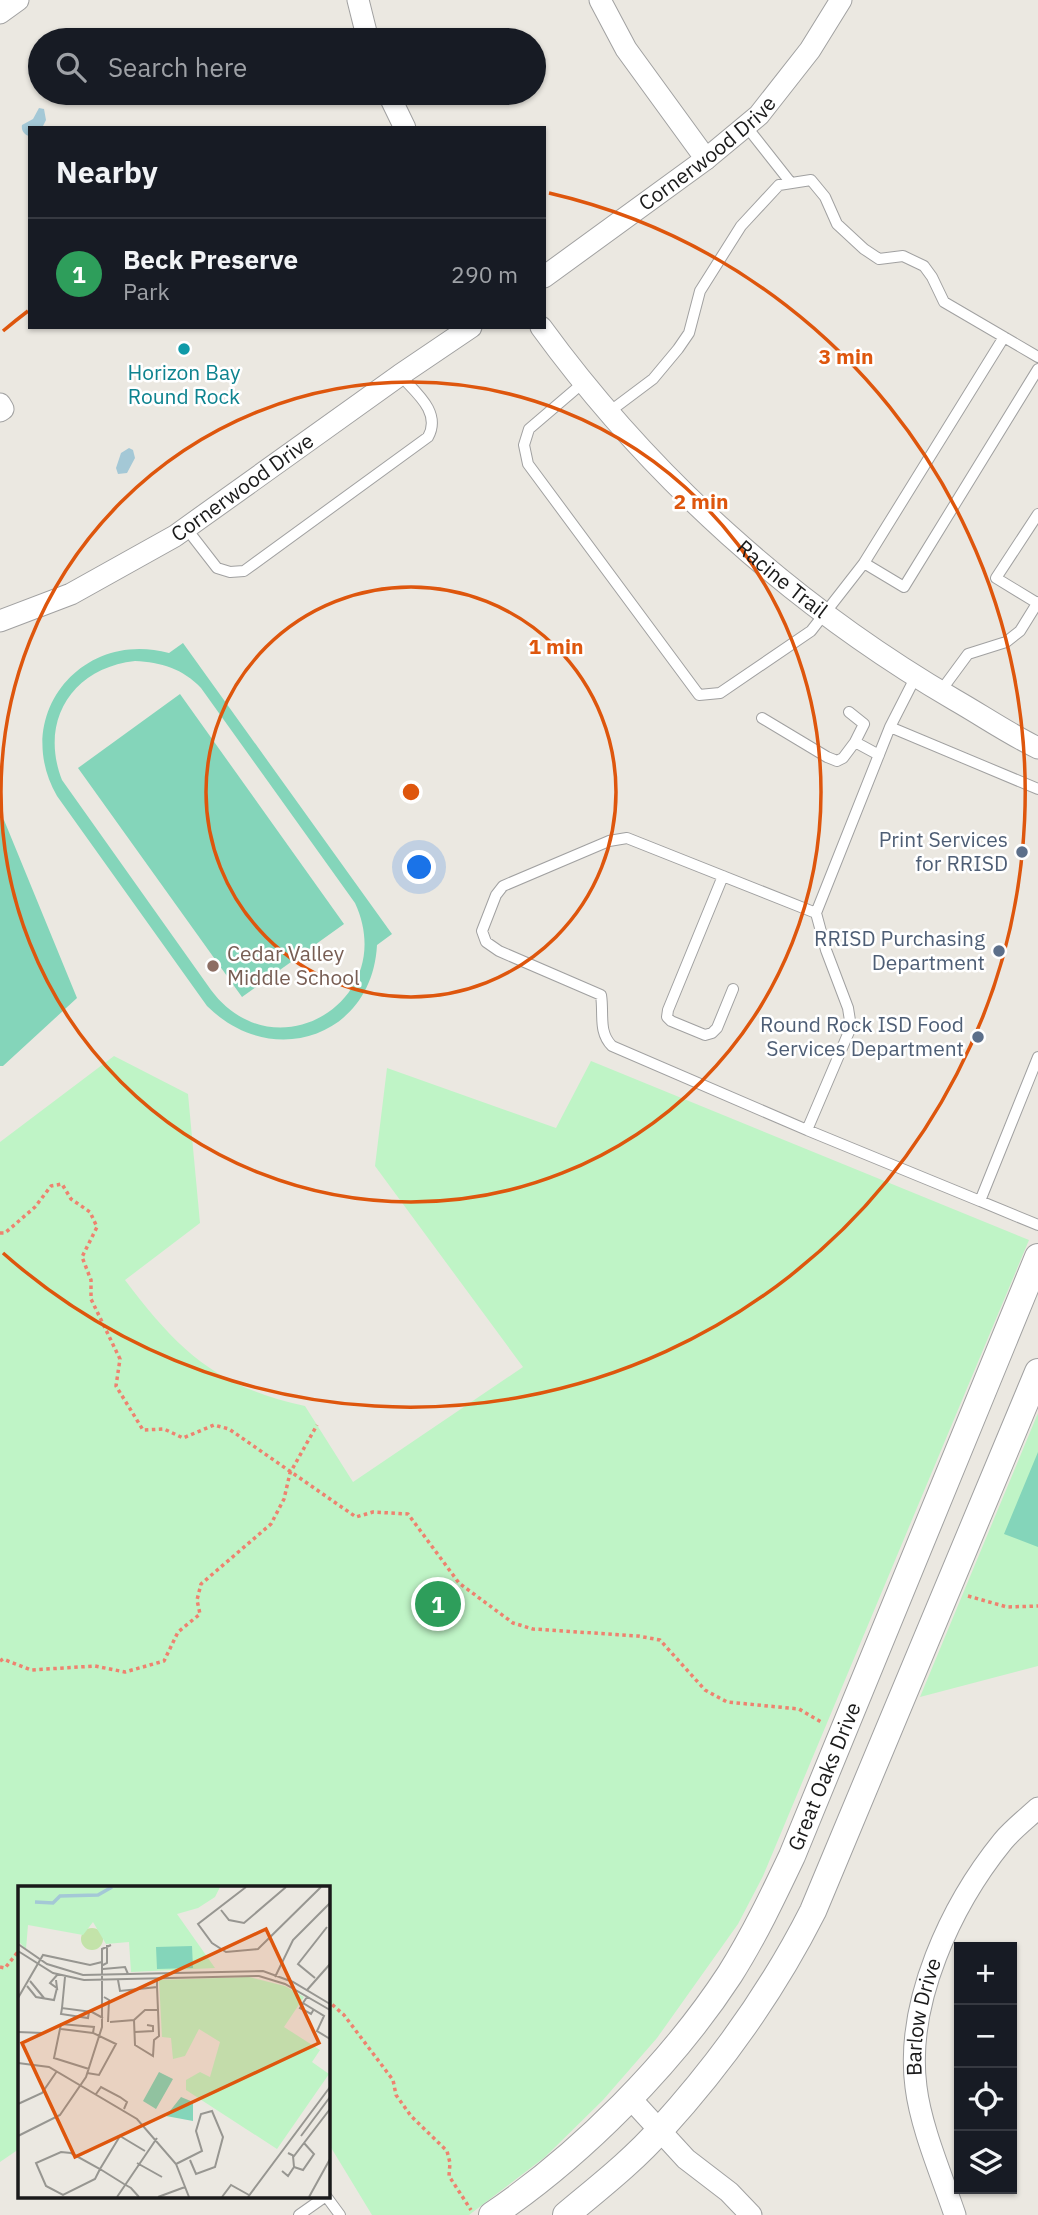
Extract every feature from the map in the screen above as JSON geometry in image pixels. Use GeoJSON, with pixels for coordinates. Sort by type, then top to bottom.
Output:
{"type":"FeatureCollection","features":[{"type":"Feature","properties":{"kind":"street"},"geometry":{"type":"LineString","coordinates":[[0,13],[18,0]]}},
{"type":"Feature","properties":{"kind":"street"},"geometry":{"type":"LineString","coordinates":[[358,0],[365,28]]}},
{"type":"Feature","properties":{"kind":"street"},"geometry":{"type":"LineString","coordinates":[[600,0],[626,49],[706,159]]}},
{"type":"Feature","properties":{"kind":"street","name":"Cornerwood Drive"},"geometry":{"type":"LineString","coordinates":[[546,275],[706,159],[759,115],[810,50],[841,0]]}},
{"type":"Feature","properties":{"kind":"street"},"geometry":{"type":"LineString","coordinates":[[394,105],[404,126]]}},
{"type":"Feature","properties":{"kind":"street","name":"Cornerwood Drive"},"geometry":{"type":"LineString","coordinates":[[0,621],[71,594],[186,528],[468,329]]}},
{"type":"Feature","properties":{"kind":"street","name":"Racine Trail"},"geometry":{"type":"LineString","coordinates":[[543,329],[609,412],[682,491],[724,531],[825,614],[874,650],[940,692],[1038,748]]}},
{"type":"Feature","properties":{"kind":"street"},"geometry":{"type":"LineString","coordinates":[[0,404],[3,409],[0,411]]}},
{"type":"Feature","properties":{"kind":"street","name":"Great Oaks Drive"},"geometry":{"type":"LineString","coordinates":[[492,2215],[560,2164],[630,2098],[714,1997],[760,1924],[792,1856],[1038,1257]]}},
{"type":"Feature","properties":{"kind":"street","name":"Great Oaks Drive"},"geometry":{"type":"LineString","coordinates":[[566,2215],[613,2176],[660,2130],[733,2042],[768,1992],[813,1911],[1038,1372]]}},
{"type":"Feature","properties":{"kind":"street","name":"Barlow Drive"},"geometry":{"type":"LineString","coordinates":[[955,2215],[931,2145],[916,2089],[914,2050],[928,1977],[949,1924],[983,1869],[1004,1839],[1038,1808]]}},
{"type":"Feature","properties":{"kind":"street"},"geometry":{"type":"LineString","coordinates":[[630,2098],[686,2159],[729,2192],[751,2215]]}},
{"type":"Feature","properties":{"kind":"lane"},"geometry":{"type":"LineString","coordinates":[[746,126],[791,183]]}},
{"type":"Feature","properties":{"kind":"lane"},"geometry":{"type":"LineString","coordinates":[[609,412],[653,379],[678,349],[689,333],[700,291],[741,226],[779,185],[811,180],[825,197],[837,224],[864,249],[879,259],[903,256],[924,266],[944,302],[1038,357]]}},
{"type":"Feature","properties":{"kind":"lane"},"geometry":{"type":"LineString","coordinates":[[584,382],[529,429],[524,445],[528,464],[699,695],[720,693],[811,631],[825,614],[864,563],[1004,337]]}},
{"type":"Feature","properties":{"kind":"lane"},"geometry":{"type":"LineString","coordinates":[[864,563],[904,587],[1038,369]]}},
{"type":"Feature","properties":{"kind":"lane"},"geometry":{"type":"LineString","coordinates":[[186,528],[217,568],[230,572],[244,571],[289,540],[428,437],[433,429],[433,418],[426,404],[400,375]]}},
{"type":"Feature","properties":{"kind":"lane"},"geometry":{"type":"LineString","coordinates":[[940,692],[968,654],[1006,642],[1020,631],[1037,603],[996,578],[1038,514]]}},
{"type":"Feature","properties":{"kind":"lane"},"geometry":{"type":"LineString","coordinates":[[807,1130],[851,1027],[848,1008],[826,950],[816,913],[890,727],[916,676]]}},
{"type":"Feature","properties":{"kind":"lane"},"geometry":{"type":"LineString","coordinates":[[762,718],[837,761],[843,758],[855,742],[864,724],[849,712]]}},
{"type":"Feature","properties":{"kind":"lane"},"geometry":{"type":"LineString","coordinates":[[890,727],[1038,789]]}},
{"type":"Feature","properties":{"kind":"lane"},"geometry":{"type":"LineString","coordinates":[[855,742],[879,755]]}},
{"type":"Feature","properties":{"kind":"lane"},"geometry":{"type":"LineString","coordinates":[[816,913],[627,838],[608,841],[503,886],[496,895],[482,931],[486,942],[499,951],[601,995],[604,1010],[601,1027],[605,1039],[612,1046],[807,1130],[1038,1224]]}},
{"type":"Feature","properties":{"kind":"lane"},"geometry":{"type":"LineString","coordinates":[[723,876],[667,1017],[705,1034],[712,1033],[717,1028],[733,989]]}},
{"type":"Feature","properties":{"kind":"lane"},"geometry":{"type":"LineString","coordinates":[[980,1201],[1038,1057]]}},
{"type":"Feature","properties":{"kind":"lane"},"geometry":{"type":"LineString","coordinates":[[299,2215],[323,2198]]}},
{"type":"Feature","properties":{"kind":"lane"},"geometry":{"type":"LineString","coordinates":[[327,2198],[340,2215]]}},
{"type":"Feature","properties":{"kind":"path"},"geometry":{"type":"LineString","coordinates":[[0,1233],[5,1233],[35,1207],[51,1186],[62,1184],[71,1199],[89,1212],[97,1227],[82,1257],[91,1280],[91,1299],[120,1359],[116,1386],[143,1430],[164,1429],[183,1438],[214,1425],[229,1429],[356,1517],[373,1512],[408,1514],[459,1583],[513,1623],[533,1629],[660,1640],[705,1690],[727,1702],[799,1709],[826,1725]]}},
{"type":"Feature","properties":{"kind":"path"},"geometry":{"type":"LineString","coordinates":[[0,1661],[2,1658],[31,1670],[95,1666],[125,1672],[164,1661],[178,1632],[200,1614],[197,1600],[201,1584],[271,1524],[284,1499],[290,1472],[317,1425]]}},
{"type":"Feature","properties":{"kind":"path"},"geometry":{"type":"LineString","coordinates":[[959,1594],[1007,1607],[1038,1606]]}},
{"type":"Feature","properties":{"kind":"path"},"geometry":{"type":"LineString","coordinates":[[0,1967],[5,1968],[18,1952]]}},
{"type":"Feature","properties":{"kind":"path"},"geometry":{"type":"LineString","coordinates":[[329,2002],[344,2015],[393,2080],[396,2095],[411,2116],[447,2151],[449,2176],[474,2215]]}},
{"type":"Feature","properties":{"kind":"green space"},"geometry":{"type":"Polygon","coordinates":[[[183,643],[392,934],[377,945],[371,977],[357,1003],[338,1022],[314,1034],[288,1039],[260,1037],[232,1026],[207,1006],[57,796],[45,766],[43,737],[49,709],[63,686],[83,667],[108,654],[137,649],[169,653],[183,643]],[[135,661],[113,666],[94,674],[78,686],[66,701],[58,718],[55,738],[56,758],[62,780],[211,990],[237,1015],[267,1026],[297,1026],[324,1015],[346,996],[360,970],[364,938],[355,903],[201,688],[179,671],[135,661]]]}},
{"type":"Feature","properties":{"kind":"green space"},"geometry":{"type":"Polygon","coordinates":[[[180,694],[344,924],[242,997],[78,768],[180,694]]]}},
{"type":"Feature","properties":{"kind":"green space"},"geometry":{"type":"Polygon","coordinates":[[[0,818],[4,820],[77,998],[3,1066],[0,1066],[0,818]]]}},
{"type":"Feature","properties":{"kind":"green space"},"geometry":{"type":"Polygon","coordinates":[[[114,1056],[188,1094],[200,1223],[125,1280],[163,1327],[202,1362],[247,1388],[305,1406],[353,1482],[523,1367],[375,1166],[387,1068],[556,1128],[591,1061],[1029,1240],[763,1876],[738,1924],[657,2038],[603,2100],[545,2157],[469,2215],[372,2215],[329,2144],[329,1886],[18,1886],[18,2150],[0,2162],[0,1142],[114,1056]]]}},
{"type":"Feature","properties":{"kind":"green space"},"geometry":{"type":"Polygon","coordinates":[[[1038,1413],[1038,1666],[920,1697],[1038,1413]]]}},
{"type":"Feature","properties":{"kind":"green space"},"geometry":{"type":"Polygon","coordinates":[[[1038,1452],[1038,1547],[1004,1534],[1038,1452]]]}},
{"type":"Feature","properties":{"kind":"water"},"geometry":{"type":"Polygon","coordinates":[[[39,108],[44,109],[46,120],[43,126],[28,126],[28,135],[23,132],[22,125],[33,119],[39,108]]]}},
{"type":"Feature","properties":{"kind":"water"},"geometry":{"type":"Polygon","coordinates":[[[129,448],[133,450],[135,458],[127,473],[118,474],[116,468],[121,453],[129,448]]]}},
{"type":"Feature","properties":{"kind":"place","name":"Horizon Bay Round Rock"},"geometry":{"type":"Point","coordinates":[184,349]}},
{"type":"Feature","properties":{"kind":"place","name":"Print Services for RRISD"},"geometry":{"type":"Point","coordinates":[1022,852]}},
{"type":"Feature","properties":{"kind":"place","name":"RRISD Purchasing Department"},"geometry":{"type":"Point","coordinates":[999,951]}},
{"type":"Feature","properties":{"kind":"place","name":"Cedar Valley Middle School"},"geometry":{"type":"Point","coordinates":[213,966]}},
{"type":"Feature","properties":{"kind":"place","name":"Round Rock ISD Food Services Department"},"geometry":{"type":"Point","coordinates":[978,1037]}},
{"type":"Feature","properties":{"kind":"place","name":"Beck Preserve"},"geometry":{"type":"Point","coordinates":[438,1604]}}]}
